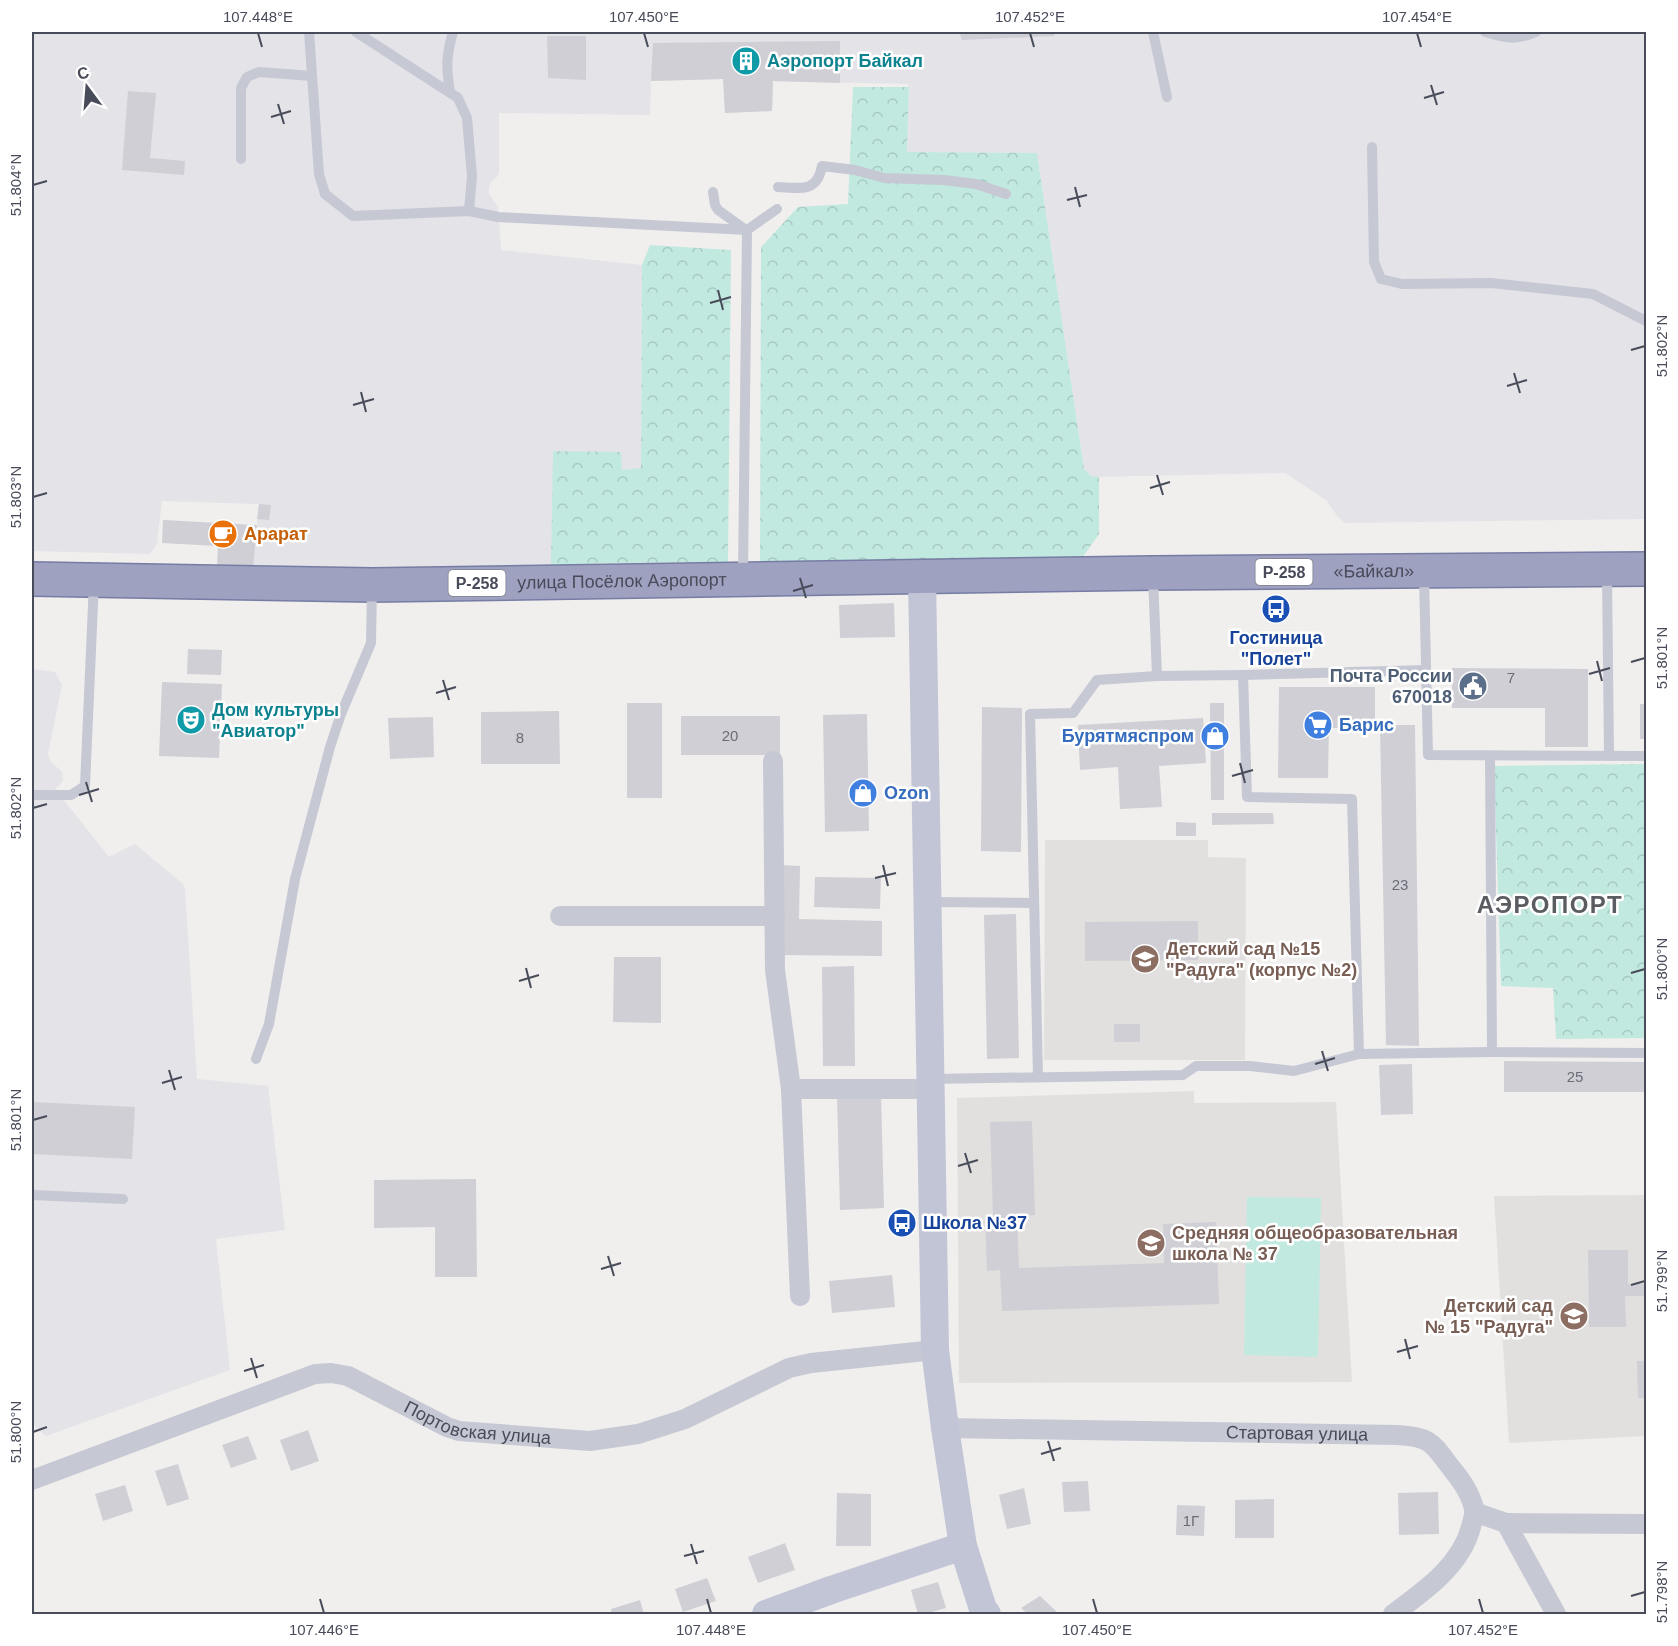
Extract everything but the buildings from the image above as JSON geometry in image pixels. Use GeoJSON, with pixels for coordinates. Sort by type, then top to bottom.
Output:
{"type":"FeatureCollection","features":[{"type":"Feature","properties":{"kind":"highway","name":"«Байкал»"},"geometry":{"type":"LineString","coordinates":[[922,577],[1647,569]]}},
{"type":"Feature","properties":{"kind":"highway","name":"улица Посёлок Аэропорт"},"geometry":{"type":"LineString","coordinates":[[32,579],[372,585],[922,577]]}},
{"type":"Feature","properties":{"kind":"main road"},"geometry":{"type":"LineString","coordinates":[[922,577],[935,1350],[963,1546],[982,1613]]}},
{"type":"Feature","properties":{"kind":"main road"},"geometry":{"type":"LineString","coordinates":[[766,1614],[963,1546]]}},
{"type":"Feature","properties":{"kind":"street"},"geometry":{"type":"LineString","coordinates":[[773,761],[775,970],[791,1089],[800,1296]]}},
{"type":"Feature","properties":{"kind":"street"},"geometry":{"type":"LineString","coordinates":[[560,916],[774,916]]}},
{"type":"Feature","properties":{"kind":"street"},"geometry":{"type":"LineString","coordinates":[[791,1089],[930,1084]]}},
{"type":"Feature","properties":{"kind":"street","name":"Портовская улица"},"geometry":{"type":"LineString","coordinates":[[32,1480],[315,1374],[331,1373],[348,1376],[459,1431],[590,1441],[638,1434],[685,1419],[789,1368],[935,1350]]}},
{"type":"Feature","properties":{"kind":"street","name":"Стартовая улица"},"geometry":{"type":"LineString","coordinates":[[945,1428],[1412,1436],[1425,1439],[1435,1446],[1463,1484],[1474,1512]]}},
{"type":"Feature","properties":{"kind":"street"},"geometry":{"type":"LineString","coordinates":[[1393,1614],[1420,1595],[1453,1563],[1468,1539],[1474,1512],[1506,1523],[1647,1524]]}},
{"type":"Feature","properties":{"kind":"street"},"geometry":{"type":"LineString","coordinates":[[1506,1523],[1556,1614]]}},
{"type":"Feature","properties":{"kind":"lane"},"geometry":{"type":"LineString","coordinates":[[309,32],[319,174],[325,194],[353,216],[469,211],[498,217],[747,230],[777,209]]}},
{"type":"Feature","properties":{"kind":"lane"},"geometry":{"type":"LineString","coordinates":[[356,32],[458,98],[467,118],[472,176],[469,211]]}},
{"type":"Feature","properties":{"kind":"lane"},"geometry":{"type":"LineString","coordinates":[[450,92],[446,70],[453,32]]}},
{"type":"Feature","properties":{"kind":"lane"},"geometry":{"type":"LineString","coordinates":[[1153,32],[1167,97]]}},
{"type":"Feature","properties":{"kind":"lane"},"geometry":{"type":"LineString","coordinates":[[1485,32],[1505,38],[1521,38],[1536,32]]}},
{"type":"Feature","properties":{"kind":"lane"},"geometry":{"type":"LineString","coordinates":[[241,159],[241,88],[247,76],[260,72],[312,76]]}},
{"type":"Feature","properties":{"kind":"lane"},"geometry":{"type":"LineString","coordinates":[[1372,147],[1374,262],[1381,279],[1402,285],[1491,282],[1593,294],[1647,321]]}},
{"type":"Feature","properties":{"kind":"lane"},"geometry":{"type":"LineString","coordinates":[[778,187],[800,188],[815,184],[820,177],[822,166],[855,170],[884,178],[944,180],[976,184],[1006,194]]}},
{"type":"Feature","properties":{"kind":"lane"},"geometry":{"type":"LineString","coordinates":[[713,192],[718,210],[747,230]]}},
{"type":"Feature","properties":{"kind":"lane"},"geometry":{"type":"LineString","coordinates":[[743,579],[747,230]]}},
{"type":"Feature","properties":{"kind":"lane"},"geometry":{"type":"LineString","coordinates":[[1607,570],[1609,756]]}},
{"type":"Feature","properties":{"kind":"lane"},"geometry":{"type":"LineString","coordinates":[[1424,572],[1428,755],[1647,756]]}},
{"type":"Feature","properties":{"kind":"lane"},"geometry":{"type":"LineString","coordinates":[[1153,573],[1157,676]]}},
{"type":"Feature","properties":{"kind":"lane"},"geometry":{"type":"LineString","coordinates":[[32,795],[71,795],[85,786],[94,579]]}},
{"type":"Feature","properties":{"kind":"lane"},"geometry":{"type":"LineString","coordinates":[[256,1059],[268,1024],[295,879],[330,747],[370,643],[372,585]]}},
{"type":"Feature","properties":{"kind":"lane"},"geometry":{"type":"LineString","coordinates":[[1038,1077],[1030,714],[1073,713],[1097,680],[1157,676],[1426,670]]}},
{"type":"Feature","properties":{"kind":"lane"},"geometry":{"type":"LineString","coordinates":[[1243,675],[1248,797],[1352,799],[1359,1054]]}},
{"type":"Feature","properties":{"kind":"lane"},"geometry":{"type":"LineString","coordinates":[[1490,756],[1492,1052]]}},
{"type":"Feature","properties":{"kind":"lane"},"geometry":{"type":"LineString","coordinates":[[927,902],[1034,903]]}},
{"type":"Feature","properties":{"kind":"lane"},"geometry":{"type":"LineString","coordinates":[[930,1084],[1038,1077],[1183,1075],[1196,1066],[1250,1066],[1294,1071],[1359,1054],[1647,1053]]}},
{"type":"Feature","properties":{"kind":"lane"},"geometry":{"type":"LineString","coordinates":[[32,1195],[123,1198]]}},
{"type":"Feature","properties":{"kind":"shaded area","name":"Аэропорт Байкал"},"geometry":{"type":"Polygon","coordinates":[[[32,32],[1646,32],[1646,519],[1345,523],[1326,500],[1285,473],[1091,477],[1084,469],[1037,153],[907,152],[909,87],[907,84],[773,81],[772,111],[725,113],[723,79],[651,81],[650,115],[499,113],[499,172],[491,182],[489,194],[498,207],[501,250],[642,265],[641,469],[622,470],[621,453],[551,567],[253,569],[259,504],[162,501],[157,544],[150,554],[32,551],[32,32]]]}},
{"type":"Feature","properties":{"kind":"shaded area"},"geometry":{"type":"Polygon","coordinates":[[[32,669],[55,672],[62,685],[48,754],[51,762],[62,772],[63,780],[55,789],[109,857],[135,844],[183,884],[197,1079],[268,1086],[285,1230],[216,1239],[230,1370],[46,1436],[32,1424],[32,669]]]}},
{"type":"Feature","properties":{"kind":"shaded area","name":"Детский сад №15 \"Радуга\" (корпус №2)"},"geometry":{"type":"Polygon","coordinates":[[[1045,840],[1208,840],[1208,857],[1246,858],[1245,1060],[1044,1060],[1045,840]]]}},
{"type":"Feature","properties":{"kind":"shaded area","name":"Средняя общеобразовательная школа № 37"},"geometry":{"type":"Polygon","coordinates":[[[1194,1091],[1194,1103],[1336,1102],[1352,1382],[959,1383],[957,1098],[1194,1091]]]}},
{"type":"Feature","properties":{"kind":"shaded area","name":"Детский сад № 15 \"Радуга\""},"geometry":{"type":"Polygon","coordinates":[[[1646,1195],[1646,1436],[1509,1443],[1494,1196],[1646,1195]]]}},
{"type":"Feature","properties":{"kind":"green space"},"geometry":{"type":"Polygon","coordinates":[[[853,87],[909,87],[907,152],[1037,153],[1084,469],[1091,476],[1099,477],[1099,534],[1082,558],[760,562],[761,247],[798,207],[848,204],[853,87]]]}},
{"type":"Feature","properties":{"kind":"green space"},"geometry":{"type":"Polygon","coordinates":[[[650,245],[731,250],[728,562],[602,563],[551,567],[553,451],[621,452],[622,470],[641,468],[642,265],[650,245]]]}},
{"type":"Feature","properties":{"kind":"green space"},"geometry":{"type":"Polygon","coordinates":[[[1646,764],[1646,1038],[1556,1039],[1553,988],[1501,986],[1494,766],[1646,764]]]}},
{"type":"Feature","properties":{"kind":"green space"},"geometry":{"type":"Polygon","coordinates":[[[1247,1197],[1321,1198],[1318,1357],[1244,1355],[1247,1197]]]}},
{"type":"Feature","properties":{"kind":"place","name":"Аэропорт Байкал"},"geometry":{"type":"Point","coordinates":[746,61]}},
{"type":"Feature","properties":{"kind":"place","name":"Арарат"},"geometry":{"type":"Point","coordinates":[223,534]}},
{"type":"Feature","properties":{"kind":"place","name":"Гостиница \"Полет\""},"geometry":{"type":"Point","coordinates":[1276,609]}},
{"type":"Feature","properties":{"kind":"place","name":"Почта России 670018"},"geometry":{"type":"Point","coordinates":[1473,686]}},
{"type":"Feature","properties":{"kind":"place","name":"Дом культуры \"Авиатор\""},"geometry":{"type":"Point","coordinates":[191,720]}},
{"type":"Feature","properties":{"kind":"place","name":"Барис"},"geometry":{"type":"Point","coordinates":[1318,725]}},
{"type":"Feature","properties":{"kind":"place","name":"Бурятмяспром"},"geometry":{"type":"Point","coordinates":[1215,736]}},
{"type":"Feature","properties":{"kind":"place","name":"Ozon"},"geometry":{"type":"Point","coordinates":[863,793]}},
{"type":"Feature","properties":{"kind":"place","name":"Детский сад №15 \"Радуга\" (корпус №2)"},"geometry":{"type":"Point","coordinates":[1145,959]}},
{"type":"Feature","properties":{"kind":"place","name":"Школа №37"},"geometry":{"type":"Point","coordinates":[902,1223]}},
{"type":"Feature","properties":{"kind":"place","name":"Средняя общеобразовательная школа № 37"},"geometry":{"type":"Point","coordinates":[1151,1243]}},
{"type":"Feature","properties":{"kind":"place","name":"Детский сад № 15 \"Радуга\""},"geometry":{"type":"Point","coordinates":[1574,1316]}},
{"type":"Feature","properties":{"kind":"district","name":"АЭРОПОРТ"},"geometry":{"type":"Point","coordinates":[1550,905]}}]}
